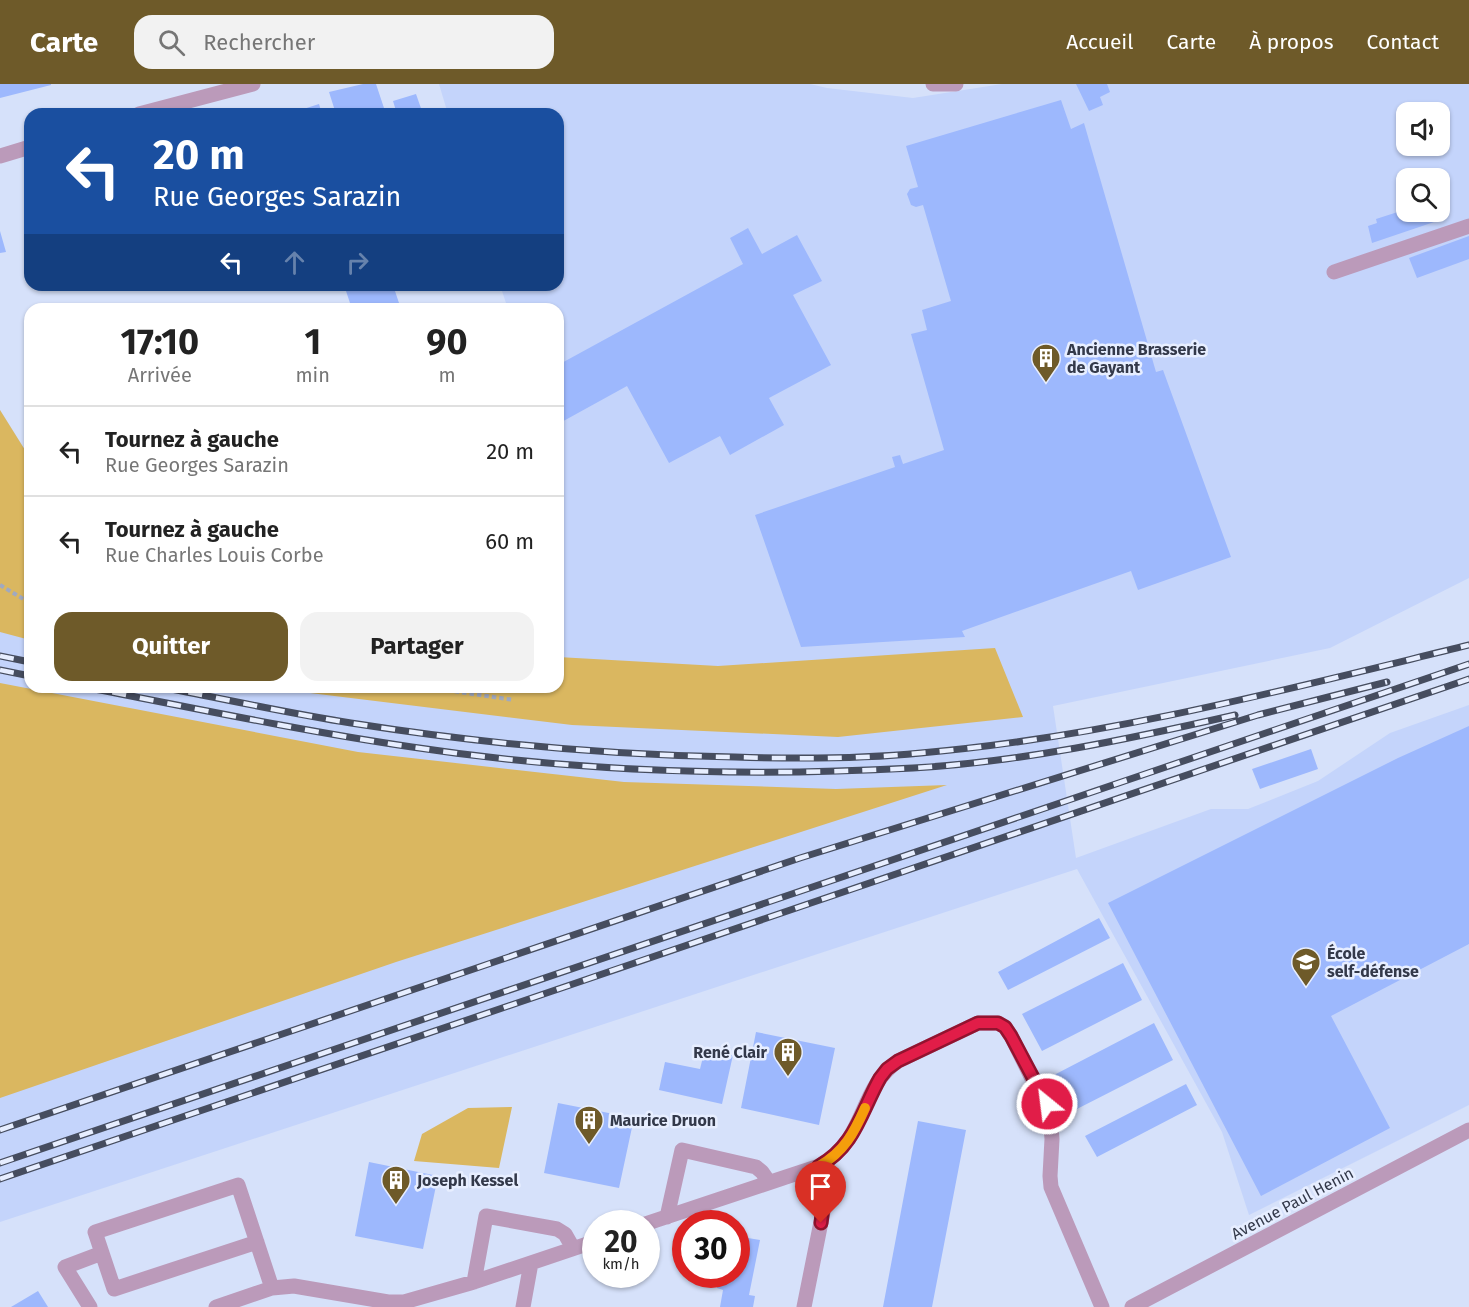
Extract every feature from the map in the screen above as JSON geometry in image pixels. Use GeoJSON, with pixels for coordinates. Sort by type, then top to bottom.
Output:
{"type":"FeatureCollection","features":[{"type":"Feature","properties":{"kind":"street"},"geometry":{"type":"LineString","coordinates":[[162,108],[253,84]]}},
{"type":"Feature","properties":{"kind":"street"},"geometry":{"type":"LineString","coordinates":[[933,84],[956,84]]}},
{"type":"Feature","properties":{"kind":"street"},"geometry":{"type":"LineString","coordinates":[[0,156],[24,149]]}},
{"type":"Feature","properties":{"kind":"street"},"geometry":{"type":"LineString","coordinates":[[1334,272],[1469,226]]}},
{"type":"Feature","properties":{"kind":"street"},"geometry":{"type":"LineString","coordinates":[[660,1219],[819,1166],[831,1159],[846,1145],[874,1089],[887,1069],[898,1061],[978,1023],[998,1023],[1005,1027],[1011,1036],[1050,1114],[1051,1187],[1102,1307]]}},
{"type":"Feature","properties":{"kind":"street","name":"Avenue Paul Henin"},"geometry":{"type":"LineString","coordinates":[[1132,1307],[1469,1130]]}},
{"type":"Feature","properties":{"kind":"street"},"geometry":{"type":"LineString","coordinates":[[667,1216],[682,1150],[756,1167],[769,1182]]}},
{"type":"Feature","properties":{"kind":"street"},"geometry":{"type":"LineString","coordinates":[[804,1307],[825,1202],[825,1191],[819,1166]]}},
{"type":"Feature","properties":{"kind":"street"},"geometry":{"type":"LineString","coordinates":[[257,1242],[114,1289],[95,1232],[238,1185],[257,1242],[272,1288]]}},
{"type":"Feature","properties":{"kind":"street"},"geometry":{"type":"LineString","coordinates":[[474,1282],[486,1216],[557,1229],[565,1234],[573,1248]]}},
{"type":"Feature","properties":{"kind":"street"},"geometry":{"type":"LineString","coordinates":[[216,1307],[272,1288],[307,1287],[388,1302],[418,1300],[582,1245]]}},
{"type":"Feature","properties":{"kind":"street"},"geometry":{"type":"LineString","coordinates":[[90,1307],[65,1267],[102,1253]]}},
{"type":"Feature","properties":{"kind":"street"},"geometry":{"type":"LineString","coordinates":[[523,1307],[531,1263]]}},
{"type":"Feature","properties":{"kind":"path"},"geometry":{"type":"LineString","coordinates":[[0,585],[24,599]]}},
{"type":"Feature","properties":{"kind":"path"},"geometry":{"type":"LineString","coordinates":[[466,693],[514,700]]}},
{"type":"Feature","properties":{"kind":"shaded area"},"geometry":{"type":"Polygon","coordinates":[[[439,84],[810,84],[913,98],[1002,84],[1469,84],[1469,578],[1330,648],[1053,706],[1076,858],[1211,809],[1248,809],[1318,781],[1390,733],[1469,705],[1469,1105],[1249,1215],[1222,1132],[1077,869],[0,1222],[0,410],[24,448],[24,693],[564,693],[564,303],[506,303],[502,291],[564,291],[564,108],[446,108],[439,84]]]}},
{"type":"Feature","properties":{"kind":"shaded area"},"geometry":{"type":"Polygon","coordinates":[[[0,410],[24,448],[24,638],[0,632],[0,410]]]}},
{"type":"Feature","properties":{"kind":"shaded area"},"geometry":{"type":"Polygon","coordinates":[[[995,648],[1023,717],[838,737],[572,725],[310,693],[564,693],[564,657],[718,666],[995,648]]]}},
{"type":"Feature","properties":{"kind":"shaded area"},"geometry":{"type":"Polygon","coordinates":[[[0,683],[24,688],[24,693],[52,693],[358,752],[624,782],[836,789],[947,785],[396,962],[0,1098],[0,683]]]}},
{"type":"Feature","properties":{"kind":"shaded area"},"geometry":{"type":"Polygon","coordinates":[[[512,1107],[499,1168],[414,1161],[422,1134],[468,1108],[512,1107]]]}},
{"type":"Feature","properties":{"kind":"building"},"geometry":{"type":"Polygon","coordinates":[[[0,84],[51,84],[51,85],[0,98],[0,84]]]}},
{"type":"Feature","properties":{"kind":"building"},"geometry":{"type":"Polygon","coordinates":[[[363,84],[376,84],[384,108],[334,108],[329,92],[363,84]]]}},
{"type":"Feature","properties":{"kind":"building"},"geometry":{"type":"Polygon","coordinates":[[[1076,84],[1107,84],[1110,92],[1100,97],[1103,105],[1089,111],[1076,84]]]}},
{"type":"Feature","properties":{"kind":"building"},"geometry":{"type":"Polygon","coordinates":[[[416,94],[421,108],[395,108],[393,101],[416,94]]]}},
{"type":"Feature","properties":{"kind":"building","name":"Ancienne Brasserie de Gayant"},"geometry":{"type":"Polygon","coordinates":[[[1061,100],[1071,129],[1084,123],[1156,372],[1163,370],[1231,557],[1138,590],[1131,571],[962,631],[965,637],[801,647],[755,515],[895,467],[892,457],[900,455],[903,464],[944,450],[911,334],[927,330],[922,310],[951,301],[923,205],[916,207],[911,205],[907,194],[910,189],[918,187],[906,146],[1061,100]]]}},
{"type":"Feature","properties":{"kind":"building"},"geometry":{"type":"Polygon","coordinates":[[[319,104],[320,108],[307,108],[319,104]]]}},
{"type":"Feature","properties":{"kind":"building"},"geometry":{"type":"Polygon","coordinates":[[[1396,213],[1396,222],[1434,222],[1372,243],[1368,226],[1377,223],[1376,219],[1396,213]]]}},
{"type":"Feature","properties":{"kind":"building"},"geometry":{"type":"Polygon","coordinates":[[[748,228],[762,254],[797,235],[822,281],[793,295],[831,365],[769,398],[784,425],[730,455],[720,436],[669,463],[627,386],[564,421],[564,362],[743,264],[730,238],[748,228]]]}},
{"type":"Feature","properties":{"kind":"building"},"geometry":{"type":"Polygon","coordinates":[[[0,231],[6,252],[0,253],[0,231]]]}},
{"type":"Feature","properties":{"kind":"building"},"geometry":{"type":"Polygon","coordinates":[[[1469,236],[1469,259],[1417,278],[1409,258],[1469,236]]]}},
{"type":"Feature","properties":{"kind":"building"},"geometry":{"type":"Polygon","coordinates":[[[346,291],[395,291],[399,303],[350,303],[346,291]]]}},
{"type":"Feature","properties":{"kind":"building","name":"École self-défense"},"geometry":{"type":"Polygon","coordinates":[[[1469,726],[1469,944],[1331,1016],[1390,1128],[1261,1196],[1108,903],[1398,758],[1469,726]]]}},
{"type":"Feature","properties":{"kind":"building"},"geometry":{"type":"Polygon","coordinates":[[[1311,749],[1318,769],[1260,789],[1252,769],[1311,749]]]}},
{"type":"Feature","properties":{"kind":"building"},"geometry":{"type":"Polygon","coordinates":[[[1099,918],[1110,938],[1008,990],[998,972],[1099,918]]]}},
{"type":"Feature","properties":{"kind":"building"},"geometry":{"type":"Polygon","coordinates":[[[1123,963],[1142,1000],[1042,1051],[1022,1014],[1123,963]]]}},
{"type":"Feature","properties":{"kind":"building"},"geometry":{"type":"Polygon","coordinates":[[[1154,1023],[1173,1060],[1073,1111],[1054,1075],[1154,1023]]]}},
{"type":"Feature","properties":{"kind":"building","name":"René Clair"},"geometry":{"type":"Polygon","coordinates":[[[756,1032],[835,1048],[819,1125],[741,1108],[756,1032]]]}},
{"type":"Feature","properties":{"kind":"building"},"geometry":{"type":"Polygon","coordinates":[[[705,1049],[733,1055],[722,1104],[659,1090],[665,1062],[700,1069],[705,1049]]]}},
{"type":"Feature","properties":{"kind":"building"},"geometry":{"type":"Polygon","coordinates":[[[1186,1084],[1197,1105],[1097,1157],[1085,1136],[1186,1084]]]}},
{"type":"Feature","properties":{"kind":"building","name":"Maurice Druon"},"geometry":{"type":"Polygon","coordinates":[[[558,1103],[634,1118],[619,1188],[544,1173],[558,1103]]]}},
{"type":"Feature","properties":{"kind":"building"},"geometry":{"type":"Polygon","coordinates":[[[918,1121],[966,1130],[932,1307],[883,1307],[918,1121]]]}},
{"type":"Feature","properties":{"kind":"building","name":"Joseph Kessel"},"geometry":{"type":"Polygon","coordinates":[[[369,1162],[438,1176],[423,1249],[355,1236],[369,1162]]]}},
{"type":"Feature","properties":{"kind":"building"},"geometry":{"type":"Polygon","coordinates":[[[750,1238],[760,1240],[749,1295],[755,1296],[753,1307],[720,1307],[723,1290],[717,1288],[750,1288],[750,1238]]]}},
{"type":"Feature","properties":{"kind":"building"},"geometry":{"type":"Polygon","coordinates":[[[38,1291],[48,1307],[11,1307],[38,1291]]]}},
{"type":"Feature","properties":{"kind":"railway"},"geometry":{"type":"LineString","coordinates":[[192,693],[327,719],[494,742],[590,751],[687,756],[851,757],[991,746],[1060,736],[1197,710],[1469,645]]}},
{"type":"Feature","properties":{"kind":"railway"},"geometry":{"type":"LineString","coordinates":[[0,656],[24,661]]}},
{"type":"Feature","properties":{"kind":"railway"},"geometry":{"type":"LineString","coordinates":[[0,1163],[1469,664]]}},
{"type":"Feature","properties":{"kind":"railway"},"geometry":{"type":"LineString","coordinates":[[0,670],[24,675]]}},
{"type":"Feature","properties":{"kind":"railway"},"geometry":{"type":"LineString","coordinates":[[0,1179],[1469,679]]}},
{"type":"Feature","properties":{"kind":"railway"},"geometry":{"type":"LineString","coordinates":[[0,1130],[800,858],[1258,715],[1387,682]]}},
{"type":"Feature","properties":{"kind":"railway"},"geometry":{"type":"LineString","coordinates":[[116,693],[330,734],[412,747],[536,762],[725,772],[850,771],[994,761],[1115,741],[1235,715]]}},
{"type":"Feature","properties":{"kind":"slow traffic"},"geometry":{"type":"LineString","coordinates":[[819,1169],[819,1166],[839,1153],[846,1145],[865,1108]]}},
{"type":"Feature","properties":{"kind":"place","name":"Ancienne Brasserie de Gayant"},"geometry":{"type":"Point","coordinates":[1046,384]}},
{"type":"Feature","properties":{"kind":"place","name":"École self-défense"},"geometry":{"type":"Point","coordinates":[1306,988]}},
{"type":"Feature","properties":{"kind":"place","name":"René Clair"},"geometry":{"type":"Point","coordinates":[788,1078]}},
{"type":"Feature","properties":{"kind":"place","name":"Maurice Druon"},"geometry":{"type":"Point","coordinates":[589,1146]}},
{"type":"Feature","properties":{"kind":"place","name":"Joseph Kessel"},"geometry":{"type":"Point","coordinates":[396,1206]}},
{"type":"Feature","properties":{"kind":"route"},"geometry":{"type":"LineString","coordinates":[[821,1223],[825,1191],[819,1166],[839,1153],[846,1145],[880,1078],[898,1061],[978,1023],[998,1023],[1005,1027],[1011,1036],[1047,1104]]}}]}
